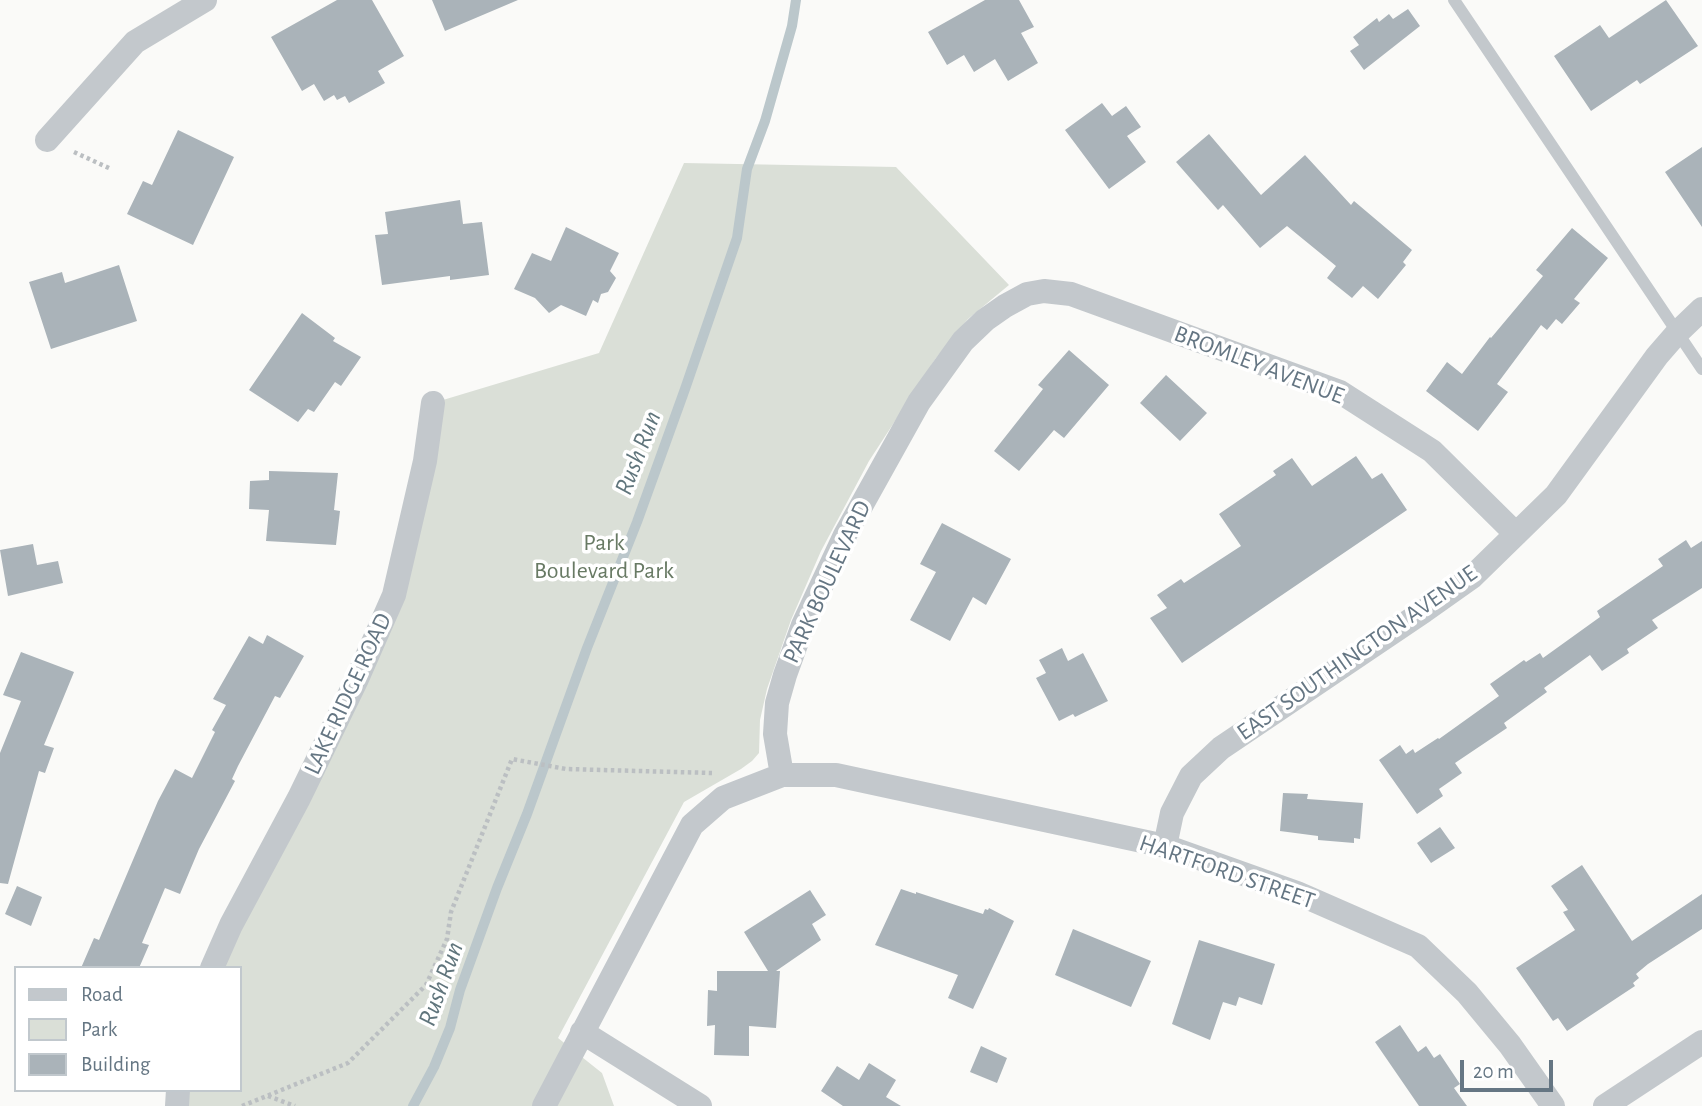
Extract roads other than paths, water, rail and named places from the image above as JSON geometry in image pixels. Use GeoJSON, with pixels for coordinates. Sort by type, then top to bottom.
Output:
{"type":"FeatureCollection","features":[{"type":"Feature","properties":{"kind":"street"},"geometry":{"type":"LineString","coordinates":[[47,140],[135,42],[205,0]]}},
{"type":"Feature","properties":{"kind":"street","name":"BROMLEY AVENUE"},"geometry":{"type":"LineString","coordinates":[[1044,291],[1071,295],[1340,392],[1432,451],[1516,534]]}},
{"type":"Feature","properties":{"kind":"street","name":"PARK BOULEVARD"},"geometry":{"type":"LineString","coordinates":[[782,775],[775,734],[777,703],[803,625],[845,535],[919,402],[963,341],[1005,306],[1027,294],[1044,291]]}},
{"type":"Feature","properties":{"kind":"street","name":"EAST SOUTHINGTON AVENUE"},"geometry":{"type":"LineString","coordinates":[[1165,846],[1172,813],[1191,776],[1221,748],[1472,577],[1556,495],[1657,356],[1702,309]]}},
{"type":"Feature","properties":{"kind":"street","name":"LAKE RIDGE ROAD"},"geometry":{"type":"LineString","coordinates":[[213,966],[231,925],[352,691],[394,595],[425,461],[433,403]]}},
{"type":"Feature","properties":{"kind":"street"},"geometry":{"type":"LineString","coordinates":[[544,1106],[692,825],[723,798],[782,775]]}},
{"type":"Feature","properties":{"kind":"street","name":"HARTFORD STREET"},"geometry":{"type":"LineString","coordinates":[[782,775],[836,775],[1165,846],[1297,894],[1418,946],[1467,993],[1510,1045],[1553,1106]]}},
{"type":"Feature","properties":{"kind":"street"},"geometry":{"type":"LineString","coordinates":[[582,1032],[700,1106]]}},
{"type":"Feature","properties":{"kind":"street"},"geometry":{"type":"LineString","coordinates":[[1605,1106],[1702,1042]]}},
{"type":"Feature","properties":{"kind":"lane"},"geometry":{"type":"LineString","coordinates":[[1454,0],[1702,369]]}},
{"type":"Feature","properties":{"kind":"waterway","name":"Rush Run"},"geometry":{"type":"LineString","coordinates":[[413,1106],[434,1067],[450,1028],[460,990],[497,888],[685,389],[737,238],[747,169],[765,121],[792,26],[796,0]]}},
{"type":"Feature","properties":{"kind":"park label","name":"Park Boulevard Park"},"geometry":{"type":"Point","coordinates":[604,557]}}]}
